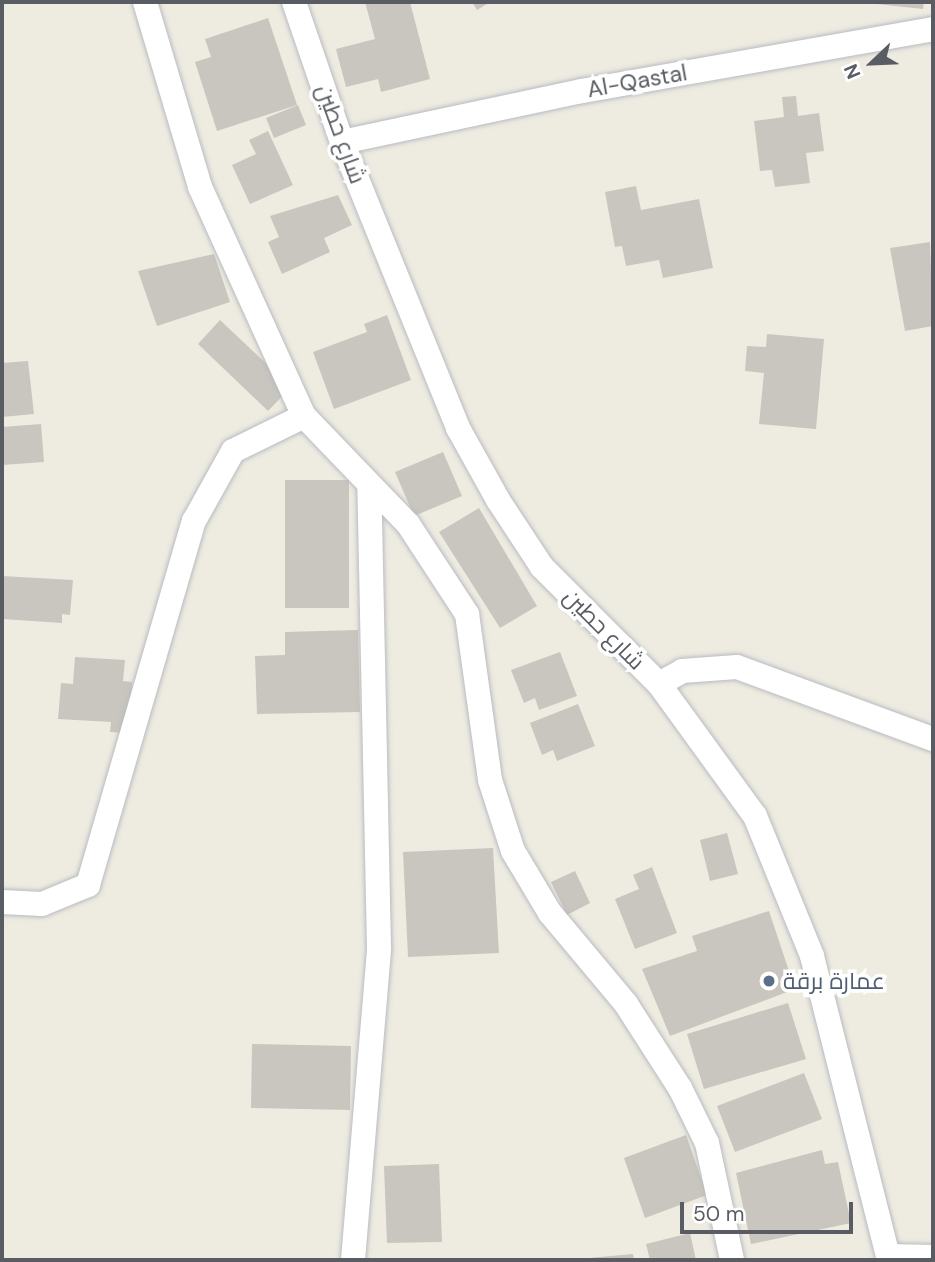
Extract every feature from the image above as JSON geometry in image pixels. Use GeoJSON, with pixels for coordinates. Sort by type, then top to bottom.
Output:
{"type":"FeatureCollection","features":[{"type":"Feature","properties":{"kind":"street"},"geometry":{"type":"LineString","coordinates":[[145,2],[200,187],[304,416],[408,524],[467,614],[490,780],[513,851],[550,913],[626,1004],[680,1088],[707,1143],[732,1260]]}},
{"type":"Feature","properties":{"kind":"street","name":"شارع حطين"},"geometry":{"type":"LineString","coordinates":[[294,2],[342,142],[458,428],[498,500],[542,567],[659,684],[755,816],[786,885],[812,956],[890,1258]]}},
{"type":"Feature","properties":{"kind":"street","name":"Al-Qastal"},"geometry":{"type":"LineString","coordinates":[[342,142],[582,90],[933,29]]}},
{"type":"Feature","properties":{"kind":"street"},"geometry":{"type":"LineString","coordinates":[[2,902],[43,904],[88,885],[194,521],[233,451],[304,416]]}},
{"type":"Feature","properties":{"kind":"street"},"geometry":{"type":"LineString","coordinates":[[353,1260],[379,948],[369,485]]}},
{"type":"Feature","properties":{"kind":"street"},"geometry":{"type":"LineString","coordinates":[[659,684],[682,671],[737,667],[933,740]]}},
{"type":"Feature","properties":{"kind":"street"},"geometry":{"type":"LineString","coordinates":[[890,1258],[933,1257]]}},
{"type":"Feature","properties":{"kind":"building"},"geometry":{"type":"Polygon","coordinates":[[[365,2],[410,2],[430,79],[381,92],[378,79],[346,87],[336,49],[375,39],[365,2]]]}},
{"type":"Feature","properties":{"kind":"building"},"geometry":{"type":"Polygon","coordinates":[[[472,2],[490,2],[477,10],[472,2]]]}},
{"type":"Feature","properties":{"kind":"building"},"geometry":{"type":"Polygon","coordinates":[[[858,2],[924,2],[923,9],[858,2]]]}},
{"type":"Feature","properties":{"kind":"building"},"geometry":{"type":"Polygon","coordinates":[[[268,18],[297,105],[217,131],[195,62],[211,57],[205,39],[268,18]]]}},
{"type":"Feature","properties":{"kind":"building"},"geometry":{"type":"Polygon","coordinates":[[[796,96],[798,116],[819,113],[824,151],[806,153],[810,183],[775,187],[772,170],[760,171],[754,121],[784,117],[782,97],[796,96]]]}},
{"type":"Feature","properties":{"kind":"building"},"geometry":{"type":"Polygon","coordinates":[[[298,105],[306,125],[274,138],[266,118],[298,105]]]}},
{"type":"Feature","properties":{"kind":"building"},"geometry":{"type":"Polygon","coordinates":[[[268,131],[293,185],[250,204],[232,165],[256,154],[249,140],[268,131]]]}},
{"type":"Feature","properties":{"kind":"building"},"geometry":{"type":"Polygon","coordinates":[[[636,186],[641,210],[699,199],[713,268],[663,278],[659,260],[626,266],[622,246],[615,247],[605,192],[636,186]]]}},
{"type":"Feature","properties":{"kind":"building"},"geometry":{"type":"Polygon","coordinates":[[[338,195],[352,225],[324,238],[330,252],[282,274],[268,242],[279,237],[270,216],[338,195]]]}},
{"type":"Feature","properties":{"kind":"building"},"geometry":{"type":"Polygon","coordinates":[[[930,242],[933,326],[905,331],[890,248],[930,242]]]}},
{"type":"Feature","properties":{"kind":"building"},"geometry":{"type":"Polygon","coordinates":[[[214,254],[230,302],[157,326],[138,271],[214,254]]]}},
{"type":"Feature","properties":{"kind":"building"},"geometry":{"type":"Polygon","coordinates":[[[387,315],[411,380],[334,409],[313,352],[367,332],[364,324],[387,315]]]}},
{"type":"Feature","properties":{"kind":"building"},"geometry":{"type":"Polygon","coordinates":[[[220,320],[291,387],[268,411],[198,344],[220,320]]]}},
{"type":"Feature","properties":{"kind":"building"},"geometry":{"type":"Polygon","coordinates":[[[767,334],[824,339],[816,429],[759,424],[764,373],[745,371],[747,346],[766,347],[767,334]]]}},
{"type":"Feature","properties":{"kind":"building"},"geometry":{"type":"Polygon","coordinates":[[[28,361],[34,414],[2,417],[2,363],[28,361]]]}},
{"type":"Feature","properties":{"kind":"building"},"geometry":{"type":"Polygon","coordinates":[[[41,424],[44,462],[2,465],[2,427],[41,424]]]}},
{"type":"Feature","properties":{"kind":"building"},"geometry":{"type":"Polygon","coordinates":[[[443,452],[462,496],[414,516],[395,472],[443,452]]]}},
{"type":"Feature","properties":{"kind":"building"},"geometry":{"type":"Polygon","coordinates":[[[285,480],[349,480],[349,608],[285,608],[285,480]]]}},
{"type":"Feature","properties":{"kind":"building"},"geometry":{"type":"Polygon","coordinates":[[[479,508],[537,606],[500,628],[439,532],[479,508]]]}},
{"type":"Feature","properties":{"kind":"building"},"geometry":{"type":"Polygon","coordinates":[[[2,576],[73,580],[70,615],[62,614],[62,623],[2,619],[2,576]]]}},
{"type":"Feature","properties":{"kind":"building"},"geometry":{"type":"Polygon","coordinates":[[[358,630],[360,712],[257,714],[255,656],[285,655],[285,632],[358,630]]]}},
{"type":"Feature","properties":{"kind":"building"},"geometry":{"type":"Polygon","coordinates":[[[560,652],[577,696],[539,710],[535,698],[524,703],[511,670],[560,652]]]}},
{"type":"Feature","properties":{"kind":"building"},"geometry":{"type":"Polygon","coordinates":[[[75,657],[125,660],[123,681],[132,682],[129,733],[110,732],[111,722],[58,719],[61,683],[73,684],[75,657]]]}},
{"type":"Feature","properties":{"kind":"building"},"geometry":{"type":"Polygon","coordinates":[[[578,704],[595,746],[557,761],[553,750],[542,755],[530,723],[578,704]]]}},
{"type":"Feature","properties":{"kind":"building"},"geometry":{"type":"Polygon","coordinates":[[[727,833],[738,874],[710,881],[700,840],[727,833]]]}},
{"type":"Feature","properties":{"kind":"building"},"geometry":{"type":"Polygon","coordinates":[[[493,848],[499,953],[408,957],[403,852],[493,848]]]}},
{"type":"Feature","properties":{"kind":"building"},"geometry":{"type":"Polygon","coordinates":[[[652,867],[677,933],[635,949],[615,899],[639,889],[633,875],[652,867]]]}},
{"type":"Feature","properties":{"kind":"building"},"geometry":{"type":"Polygon","coordinates":[[[575,871],[590,903],[567,915],[551,882],[575,871]]]}},
{"type":"Feature","properties":{"kind":"building"},"geometry":{"type":"Polygon","coordinates":[[[769,911],[795,989],[670,1036],[642,969],[697,951],[692,936],[769,911]]]}},
{"type":"Feature","properties":{"kind":"building"},"geometry":{"type":"Polygon","coordinates":[[[788,1003],[806,1059],[704,1089],[687,1034],[788,1003]]]}},
{"type":"Feature","properties":{"kind":"building"},"geometry":{"type":"Polygon","coordinates":[[[252,1044],[351,1046],[350,1110],[251,1108],[252,1044]]]}},
{"type":"Feature","properties":{"kind":"building"},"geometry":{"type":"Polygon","coordinates":[[[804,1073],[822,1119],[735,1152],[717,1106],[804,1073]]]}},
{"type":"Feature","properties":{"kind":"building"},"geometry":{"type":"Polygon","coordinates":[[[686,1135],[707,1195],[645,1218],[624,1158],[686,1135]]]}},
{"type":"Feature","properties":{"kind":"building"},"geometry":{"type":"Polygon","coordinates":[[[822,1150],[825,1164],[838,1162],[851,1223],[751,1244],[736,1173],[822,1150]]]}},
{"type":"Feature","properties":{"kind":"building"},"geometry":{"type":"Polygon","coordinates":[[[439,1164],[442,1242],[387,1243],[384,1166],[439,1164]]]}},
{"type":"Feature","properties":{"kind":"building"},"geometry":{"type":"Polygon","coordinates":[[[690,1233],[696,1260],[650,1260],[646,1244],[690,1233]]]}},
{"type":"Feature","properties":{"kind":"building"},"geometry":{"type":"Polygon","coordinates":[[[633,1254],[634,1260],[589,1260],[589,1258],[633,1254]]]}},
{"type":"Feature","properties":{"kind":"place","name":"عمارة برقة"},"geometry":{"type":"Point","coordinates":[769,981]}}]}
